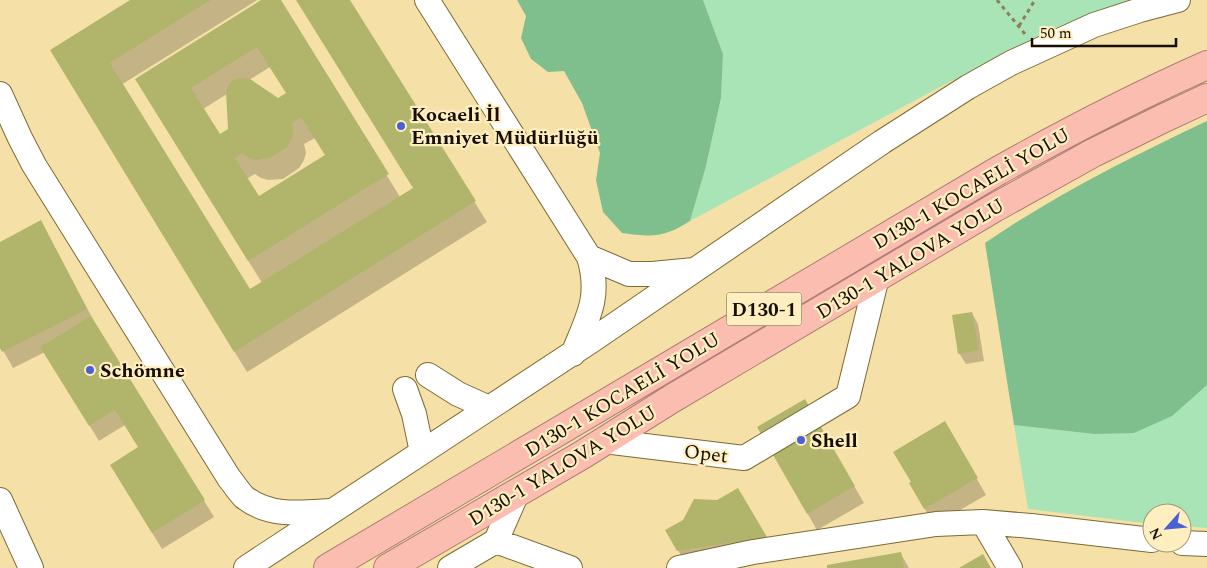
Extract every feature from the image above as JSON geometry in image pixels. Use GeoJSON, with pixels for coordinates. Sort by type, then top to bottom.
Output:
{"type":"FeatureCollection","features":[{"type":"Feature","properties":{"kind":"highway","name":"D130-1 KOCAELİ YOLU"},"geometry":{"type":"LineString","coordinates":[[328,568],[996,172],[1080,125],[1207,64]]}},
{"type":"Feature","properties":{"kind":"highway","name":"D130-1 YALOVA YOLU"},"geometry":{"type":"LineString","coordinates":[[388,568],[994,208],[1093,153],[1162,118],[1207,98]]}},
{"type":"Feature","properties":{"kind":"street"},"geometry":{"type":"LineString","coordinates":[[428,0],[590,257],[594,271],[595,287],[591,312],[573,354]]}},
{"type":"Feature","properties":{"kind":"street"},"geometry":{"type":"LineString","coordinates":[[246,568],[573,354],[923,114],[1011,63],[1038,50],[1103,11],[1140,10],[1178,0]]}},
{"type":"Feature","properties":{"kind":"street"},"geometry":{"type":"LineString","coordinates":[[0,94],[34,165],[229,478],[244,496],[259,506],[290,514],[331,511]]}},
{"type":"Feature","properties":{"kind":"street"},"geometry":{"type":"LineString","coordinates":[[590,257],[629,274],[695,270]]}},
{"type":"Feature","properties":{"kind":"street","name":"Opet"},"geometry":{"type":"LineString","coordinates":[[604,441],[744,458],[848,396],[877,277]]}},
{"type":"Feature","properties":{"kind":"street"},"geometry":{"type":"LineString","coordinates":[[428,374],[458,394],[489,408]]}},
{"type":"Feature","properties":{"kind":"street"},"geometry":{"type":"LineString","coordinates":[[405,389],[414,414],[422,452]]}},
{"type":"Feature","properties":{"kind":"street"},"geometry":{"type":"LineString","coordinates":[[450,568],[496,541],[517,493]]}},
{"type":"Feature","properties":{"kind":"street"},"geometry":{"type":"LineString","coordinates":[[0,500],[30,568]]}},
{"type":"Feature","properties":{"kind":"street"},"geometry":{"type":"LineString","coordinates":[[262,568],[331,511]]}},
{"type":"Feature","properties":{"kind":"street"},"geometry":{"type":"LineString","coordinates":[[982,522],[1010,568]]}},
{"type":"Feature","properties":{"kind":"street"},"geometry":{"type":"LineString","coordinates":[[679,568],[753,552],[936,524],[982,522],[1142,539]]}},
{"type":"Feature","properties":{"kind":"street"},"geometry":{"type":"LineString","coordinates":[[496,541],[570,568]]}},
{"type":"Feature","properties":{"kind":"street"},"geometry":{"type":"LineString","coordinates":[[1192,543],[1207,544]]}},
{"type":"Feature","properties":{"kind":"path"},"geometry":{"type":"LineString","coordinates":[[997,0],[1038,50]]}},
{"type":"Feature","properties":{"kind":"path"},"geometry":{"type":"LineString","coordinates":[[1019,26],[1035,0]]}},
{"type":"Feature","properties":{"kind":"green space"},"geometry":{"type":"Polygon","coordinates":[[[517,0],[703,0],[723,54],[721,98],[706,166],[690,221],[672,231],[658,235],[622,233],[603,212],[596,180],[600,153],[582,103],[564,71],[548,72],[531,59],[521,38],[526,16],[517,0]]]}},
{"type":"Feature","properties":{"kind":"green space"},"geometry":{"type":"Polygon","coordinates":[[[703,0],[1128,0],[1047,31],[690,221],[706,166],[721,98],[723,54],[703,0]]]}},
{"type":"Feature","properties":{"kind":"green space"},"geometry":{"type":"Polygon","coordinates":[[[1207,121],[1207,385],[1172,416],[1134,433],[1094,434],[1014,425],[985,243],[1094,177],[1207,121]]]}},
{"type":"Feature","properties":{"kind":"green space"},"geometry":{"type":"Polygon","coordinates":[[[1207,385],[1207,528],[1192,527],[1192,503],[1142,503],[1142,523],[1028,509],[1014,425],[1094,434],[1207,385]]]}},
{"type":"Feature","properties":{"kind":"building","name":"Kocaeli İl Emniyet Müdürlüğü"},"geometry":{"type":"Polygon","coordinates":[[[130,0],[211,0],[110,63],[250,289],[413,188],[296,0],[350,0],[476,201],[234,352],[50,50],[130,0]]]}},
{"type":"Feature","properties":{"kind":"building","name":"Kocaeli İl Emniyet Müdürlüğü"},"geometry":{"type":"Polygon","coordinates":[[[261,0],[281,0],[389,174],[248,261],[135,79],[261,0]],[[257,47],[191,88],[220,134],[228,129],[226,92],[233,80],[241,78],[250,79],[278,98],[286,93],[257,47]],[[301,117],[292,123],[294,131],[287,147],[270,158],[255,160],[242,153],[235,158],[259,196],[325,155],[301,117]]]}},
{"type":"Feature","properties":{"kind":"building"},"geometry":{"type":"Polygon","coordinates":[[[41,220],[87,309],[2,352],[0,348],[0,242],[41,220]]]}},
{"type":"Feature","properties":{"kind":"building"},"geometry":{"type":"Polygon","coordinates":[[[972,312],[979,350],[958,354],[952,315],[972,312]]]}},
{"type":"Feature","properties":{"kind":"building"},"geometry":{"type":"Polygon","coordinates":[[[91,316],[205,500],[152,533],[110,465],[138,447],[115,410],[89,426],[40,347],[91,316]]]}},
{"type":"Feature","properties":{"kind":"building"},"geometry":{"type":"Polygon","coordinates":[[[805,399],[855,486],[807,514],[757,427],[805,399]]]}},
{"type":"Feature","properties":{"kind":"building"},"geometry":{"type":"Polygon","coordinates":[[[945,421],[978,478],[924,509],[893,452],[945,421]]]}},
{"type":"Feature","properties":{"kind":"building"},"geometry":{"type":"Polygon","coordinates":[[[738,488],[767,537],[677,551],[665,530],[683,520],[694,499],[717,500],[738,488]]]}},
{"type":"Feature","properties":{"kind":"building"},"geometry":{"type":"Polygon","coordinates":[[[901,552],[904,568],[827,568],[827,565],[901,552]]]}},
{"type":"Feature","properties":{"kind":"building"},"geometry":{"type":"Polygon","coordinates":[[[983,554],[991,568],[959,568],[983,554]]]}},
{"type":"Feature","properties":{"kind":"place","name":"Kocaeli İl Emniyet Müdürlüğü"},"geometry":{"type":"Point","coordinates":[401,126]}},
{"type":"Feature","properties":{"kind":"place","name":"Schömne"},"geometry":{"type":"Point","coordinates":[90,370]}},
{"type":"Feature","properties":{"kind":"place","name":"Shell"},"geometry":{"type":"Point","coordinates":[801,440]}}]}
